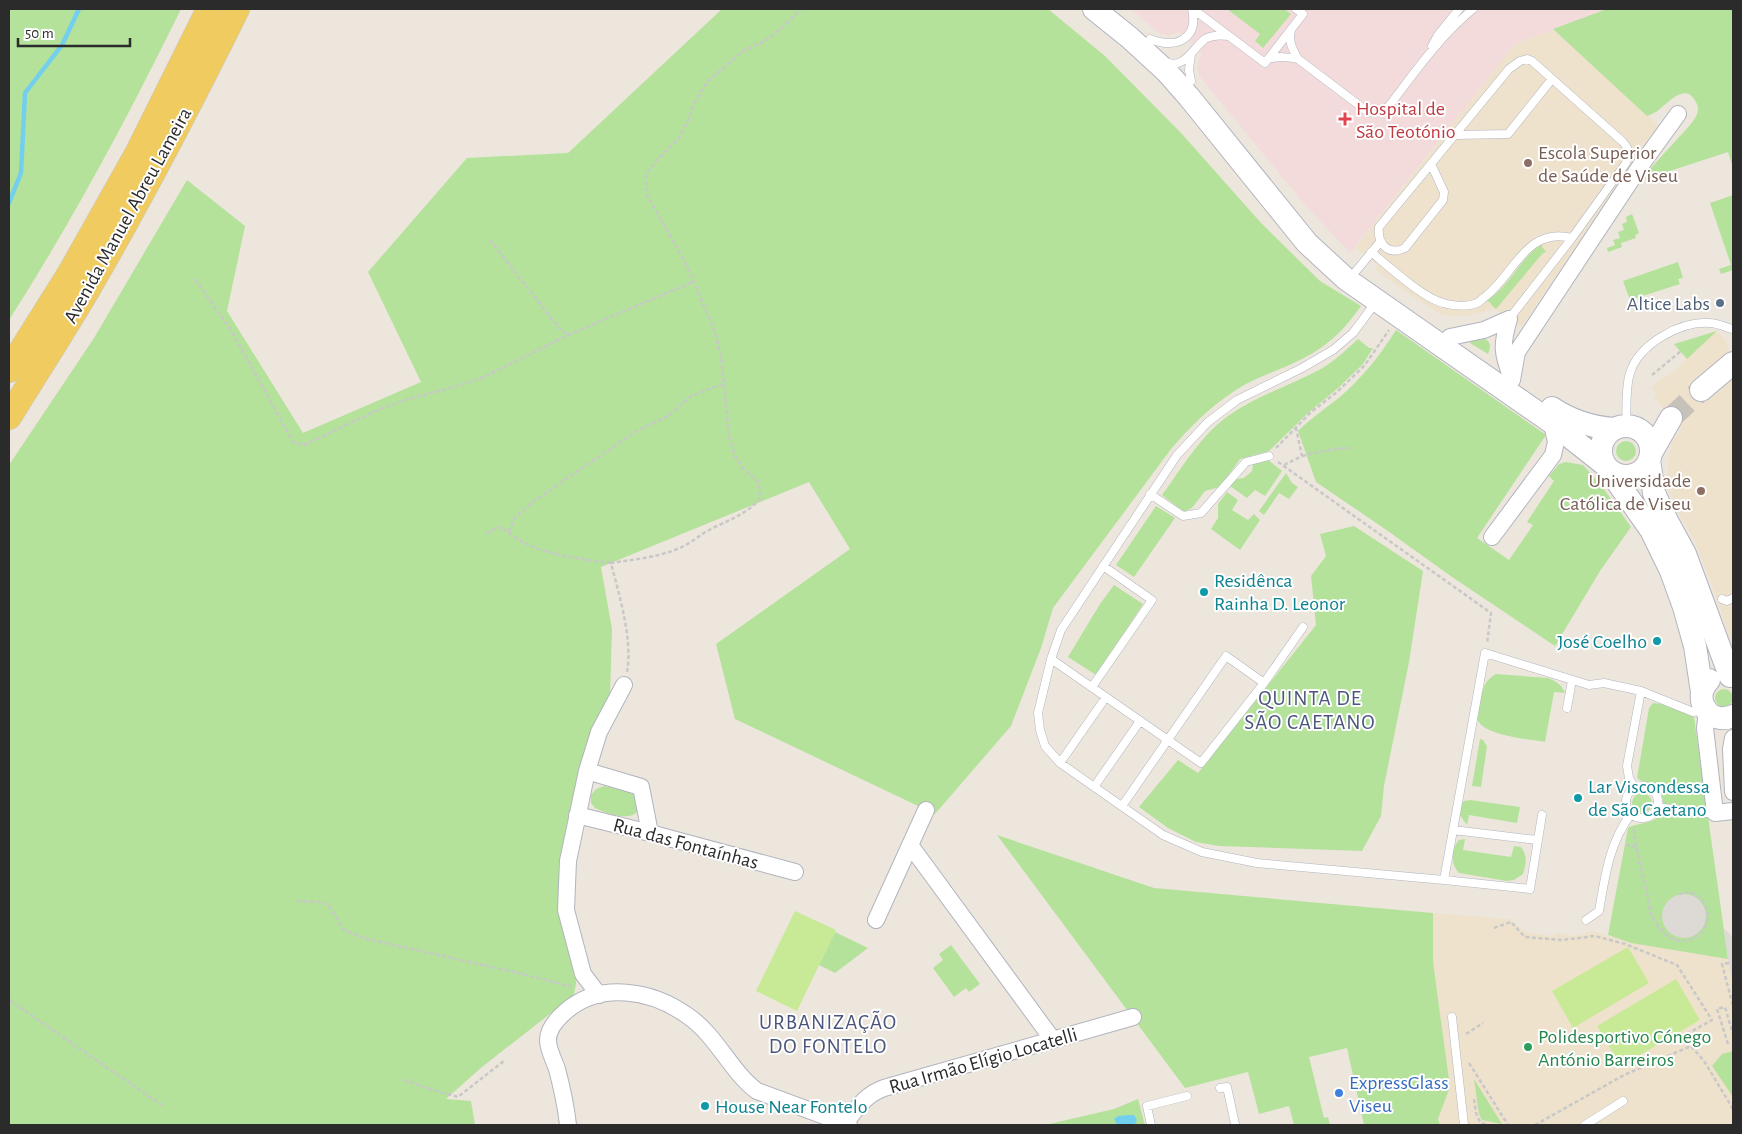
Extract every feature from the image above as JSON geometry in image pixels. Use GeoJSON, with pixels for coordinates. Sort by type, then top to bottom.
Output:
{"type":"FeatureCollection","features":[{"type":"Feature","properties":{"kind":"main road","name":"Avenida Manuel Abreu Lameira"},"geometry":{"type":"LineString","coordinates":[[9,370],[70,273],[137,154],[209,9]]}},
{"type":"Feature","properties":{"kind":"main road","name":"Avenida Manuel Abreu Lameira"},"geometry":{"type":"LineString","coordinates":[[9,417],[90,286],[160,162],[188,110],[237,9]]}},
{"type":"Feature","properties":{"kind":"street"},"geometry":{"type":"LineString","coordinates":[[1094,9],[1140,38],[1183,59],[1191,81],[1305,222],[1328,247],[1356,271],[1573,421],[1597,427],[1626,428],[1648,440],[1654,493],[1685,554],[1732,677]]}},
{"type":"Feature","properties":{"kind":"street"},"geometry":{"type":"LineString","coordinates":[[1113,9],[1189,97],[1307,243],[1346,279],[1552,424],[1615,474],[1629,476],[1641,471],[1671,418],[1626,428],[1606,435],[1602,441],[1599,461]]}},
{"type":"Feature","properties":{"kind":"street"},"geometry":{"type":"LineString","coordinates":[[1512,380],[1518,352],[1678,114]]}},
{"type":"Feature","properties":{"kind":"street"},"geometry":{"type":"LineString","coordinates":[[1450,337],[1484,330],[1509,319]]}},
{"type":"Feature","properties":{"kind":"street"},"geometry":{"type":"LineString","coordinates":[[1509,319],[1503,339],[1503,348],[1512,380]]}},
{"type":"Feature","properties":{"kind":"street"},"geometry":{"type":"LineString","coordinates":[[1701,390],[1733,363]]}},
{"type":"Feature","properties":{"kind":"street"},"geometry":{"type":"LineString","coordinates":[[1492,537],[1552,455],[1556,442],[1552,424]]}},
{"type":"Feature","properties":{"kind":"street"},"geometry":{"type":"LineString","coordinates":[[1552,455],[1567,450],[1599,461],[1651,530],[1684,607],[1695,646],[1704,703],[1720,718],[1733,716]]}},
{"type":"Feature","properties":{"kind":"street"},"geometry":{"type":"LineString","coordinates":[[1732,677],[1723,675],[1709,680],[1704,685],[1704,703],[1715,813],[1733,811]]}},
{"type":"Feature","properties":{"kind":"street"},"geometry":{"type":"LineString","coordinates":[[599,994],[584,974],[566,910],[568,862],[587,771],[599,732],[624,685]]}},
{"type":"Feature","properties":{"kind":"street"},"geometry":{"type":"LineString","coordinates":[[1733,738],[1731,749],[1733,792]]}},
{"type":"Feature","properties":{"kind":"street"},"geometry":{"type":"LineString","coordinates":[[587,771],[640,787],[650,832]]}},
{"type":"Feature","properties":{"kind":"street"},"geometry":{"type":"LineString","coordinates":[[876,920],[926,810]]}},
{"type":"Feature","properties":{"kind":"street","name":"Rua das Fontaínhas"},"geometry":{"type":"LineString","coordinates":[[577,815],[650,832],[795,872]]}},
{"type":"Feature","properties":{"kind":"street"},"geometry":{"type":"LineString","coordinates":[[910,845],[1053,1040]]}},
{"type":"Feature","properties":{"kind":"street"},"geometry":{"type":"LineString","coordinates":[[568,1125],[565,1102],[549,1048],[548,1034],[560,1016],[572,1006],[592,995],[623,991],[647,995],[668,1004],[688,1016],[717,1043],[746,1083],[757,1091],[774,1099],[847,1124]]}},
{"type":"Feature","properties":{"kind":"street","name":"Rua Irmão Elígio Locatelli"},"geometry":{"type":"LineString","coordinates":[[847,1124],[863,1101],[872,1093],[1133,1017]]}},
{"type":"Feature","properties":{"kind":"lane"},"geometry":{"type":"LineString","coordinates":[[1140,38],[1162,44],[1171,44],[1185,38],[1190,33],[1194,22],[1193,9]]}},
{"type":"Feature","properties":{"kind":"lane"},"geometry":{"type":"LineString","coordinates":[[1193,9],[1265,64],[1303,14],[1296,9]]}},
{"type":"Feature","properties":{"kind":"lane"},"geometry":{"type":"LineString","coordinates":[[1425,59],[1438,35],[1459,9]]}},
{"type":"Feature","properties":{"kind":"lane"},"geometry":{"type":"LineString","coordinates":[[1292,28],[1290,42],[1298,59],[1368,112],[1374,113],[1389,106],[1425,59],[1457,22],[1473,9]]}},
{"type":"Feature","properties":{"kind":"lane"},"geometry":{"type":"LineString","coordinates":[[1183,59],[1212,36],[1229,36]]}},
{"type":"Feature","properties":{"kind":"lane"},"geometry":{"type":"LineString","coordinates":[[1268,59],[1276,56],[1298,59]]}},
{"type":"Feature","properties":{"kind":"lane"},"geometry":{"type":"LineString","coordinates":[[1431,164],[1444,192],[1443,200],[1405,248],[1396,251],[1385,247],[1378,236],[1379,227],[1509,69],[1520,61],[1527,59],[1532,61],[1628,148],[1629,156],[1626,163],[1572,238],[1509,319]]}},
{"type":"Feature","properties":{"kind":"lane"},"geometry":{"type":"LineString","coordinates":[[1455,135],[1508,134],[1552,79]]}},
{"type":"Feature","properties":{"kind":"lane"},"geometry":{"type":"LineString","coordinates":[[1371,252],[1427,296],[1442,303],[1461,305],[1477,303],[1491,292],[1527,248],[1545,237],[1561,235],[1572,238]]}},
{"type":"Feature","properties":{"kind":"lane"},"geometry":{"type":"LineString","coordinates":[[1356,271],[1381,241]]}},
{"type":"Feature","properties":{"kind":"lane"},"geometry":{"type":"LineString","coordinates":[[1377,300],[1353,333],[1333,350],[1302,368],[1237,400],[1208,422],[1177,454],[1061,630],[1051,659],[1038,713],[1045,746],[1060,763],[1163,834],[1202,852],[1257,863],[1530,889],[1542,815]]}},
{"type":"Feature","properties":{"kind":"lane"},"geometry":{"type":"LineString","coordinates":[[1626,428],[1629,375],[1634,364],[1655,340],[1671,332],[1699,324],[1710,323],[1732,328]]}},
{"type":"Feature","properties":{"kind":"lane"},"geometry":{"type":"LineString","coordinates":[[1150,494],[1183,516],[1200,513],[1246,462],[1270,456]]}},
{"type":"Feature","properties":{"kind":"lane"},"geometry":{"type":"LineString","coordinates":[[1092,688],[1152,600],[1103,566]]}},
{"type":"Feature","properties":{"kind":"lane"},"geometry":{"type":"LineString","coordinates":[[1722,598],[1727,601],[1733,598]]}},
{"type":"Feature","properties":{"kind":"lane"},"geometry":{"type":"LineString","coordinates":[[1051,659],[1201,763],[1303,628]]}},
{"type":"Feature","properties":{"kind":"lane"},"geometry":{"type":"LineString","coordinates":[[1444,880],[1485,653],[1589,685],[1604,683],[1641,691],[1693,712],[1699,711],[1704,703]]}},
{"type":"Feature","properties":{"kind":"lane"},"geometry":{"type":"LineString","coordinates":[[1122,806],[1226,656],[1264,682]]}},
{"type":"Feature","properties":{"kind":"lane"},"geometry":{"type":"LineString","coordinates":[[1567,708],[1572,680]]}},
{"type":"Feature","properties":{"kind":"lane"},"geometry":{"type":"LineString","coordinates":[[1635,788],[1628,778],[1627,766],[1641,691]]}},
{"type":"Feature","properties":{"kind":"lane"},"geometry":{"type":"LineString","coordinates":[[1060,763],[1106,697]]}},
{"type":"Feature","properties":{"kind":"lane"},"geometry":{"type":"LineString","coordinates":[[1094,787],[1140,721]]}},
{"type":"Feature","properties":{"kind":"lane"},"geometry":{"type":"LineString","coordinates":[[1644,786],[1653,791],[1658,800],[1657,807],[1653,814],[1640,818],[1631,815],[1626,800],[1630,791],[1644,786]]}},
{"type":"Feature","properties":{"kind":"lane"},"geometry":{"type":"LineString","coordinates":[[1657,807],[1715,813]]}},
{"type":"Feature","properties":{"kind":"lane"},"geometry":{"type":"LineString","coordinates":[[1586,920],[1599,911],[1610,855],[1623,824],[1631,815]]}},
{"type":"Feature","properties":{"kind":"lane"},"geometry":{"type":"LineString","coordinates":[[1453,830],[1537,840]]}},
{"type":"Feature","properties":{"kind":"lane"},"geometry":{"type":"LineString","coordinates":[[1452,1017],[1464,1125]]}},
{"type":"Feature","properties":{"kind":"lane"},"geometry":{"type":"LineString","coordinates":[[1220,1088],[1227,1087],[1234,1125]]}},
{"type":"Feature","properties":{"kind":"lane"},"geometry":{"type":"LineString","coordinates":[[1151,1125],[1146,1106],[1187,1096]]}},
{"type":"Feature","properties":{"kind":"lane"},"geometry":{"type":"LineString","coordinates":[[1585,1125],[1623,1101]]}},
{"type":"Feature","properties":{"kind":"path"},"geometry":{"type":"LineString","coordinates":[[486,534],[498,528],[509,532],[525,543],[548,551],[611,563],[665,553],[686,545],[702,534],[739,517],[760,500],[758,482],[741,466],[735,456],[729,436],[721,356],[714,329],[684,260],[648,195],[646,175],[650,168],[679,138],[694,104],[707,82],[743,51],[763,42],[781,29],[801,9]]}},
{"type":"Feature","properties":{"kind":"path"},"geometry":{"type":"LineString","coordinates":[[490,240],[559,328],[568,335]]}},
{"type":"Feature","properties":{"kind":"path"},"geometry":{"type":"LineString","coordinates":[[194,279],[231,330],[293,442],[304,445],[387,407],[484,377],[568,335],[692,282]]}},
{"type":"Feature","properties":{"kind":"path"},"geometry":{"type":"LineString","coordinates":[[1393,325],[1365,365],[1338,392],[1310,413],[1270,456],[1490,613],[1485,653]]}},
{"type":"Feature","properties":{"kind":"path"},"geometry":{"type":"LineString","coordinates":[[1652,375],[1681,351]]}},
{"type":"Feature","properties":{"kind":"path"},"geometry":{"type":"LineString","coordinates":[[509,532],[514,519],[530,503],[635,432],[668,416],[691,396],[723,384]]}},
{"type":"Feature","properties":{"kind":"path"},"geometry":{"type":"LineString","coordinates":[[1296,428],[1302,456]]}},
{"type":"Feature","properties":{"kind":"path"},"geometry":{"type":"LineString","coordinates":[[1284,466],[1302,456],[1333,449],[1353,448]]}},
{"type":"Feature","properties":{"kind":"path"},"geometry":{"type":"LineString","coordinates":[[611,563],[626,633],[629,661],[624,685]]}},
{"type":"Feature","properties":{"kind":"path"},"geometry":{"type":"LineString","coordinates":[[1631,815],[1638,858],[1652,916],[1667,935],[1676,940],[1687,941],[1696,937],[1705,929],[1708,921],[1707,912],[1701,899],[1695,895],[1689,893],[1679,894]]}},
{"type":"Feature","properties":{"kind":"path"},"geometry":{"type":"LineString","coordinates":[[297,900],[321,902],[329,906],[344,930],[368,939],[514,972],[599,994]]}},
{"type":"Feature","properties":{"kind":"path"},"geometry":{"type":"LineString","coordinates":[[1494,928],[1510,922],[1525,937],[1562,940],[1595,936],[1625,944],[1677,965],[1712,1020],[1685,1035],[1704,1061],[1733,1109]]}},
{"type":"Feature","properties":{"kind":"path"},"geometry":{"type":"LineString","coordinates":[[1729,963],[1722,964],[1733,1006]]}},
{"type":"Feature","properties":{"kind":"path"},"geometry":{"type":"LineString","coordinates":[[9,1000],[163,1106]]}},
{"type":"Feature","properties":{"kind":"path"},"geometry":{"type":"LineString","coordinates":[[1728,1044],[1717,1009],[1725,1007],[1733,1034]]}},
{"type":"Feature","properties":{"kind":"path"},"geometry":{"type":"LineString","coordinates":[[1463,1035],[1483,1023]]}},
{"type":"Feature","properties":{"kind":"path"},"geometry":{"type":"LineString","coordinates":[[1535,1125],[1624,1075],[1692,1046]]}},
{"type":"Feature","properties":{"kind":"path"},"geometry":{"type":"LineString","coordinates":[[1468,1067],[1466,1058],[1508,1125]]}},
{"type":"Feature","properties":{"kind":"path"},"geometry":{"type":"LineString","coordinates":[[404,1080],[458,1096],[505,1060]]}},
{"type":"Feature","properties":{"kind":"path"},"geometry":{"type":"LineString","coordinates":[[1472,1092],[1477,1118],[1486,1125]]}},
{"type":"Feature","properties":{"kind":"shaded area","name":"Hospital de São Teotónio"},"geometry":{"type":"Polygon","coordinates":[[[1131,9],[1607,9],[1515,44],[1350,253],[1306,206],[1200,77],[1197,67],[1202,53],[1178,32],[1169,36],[1160,34],[1131,9]]]}},
{"type":"Feature","properties":{"kind":"shaded area","name":"Escola Superior de Saúde de Viseu"},"geometry":{"type":"Polygon","coordinates":[[[1553,29],[1659,126],[1521,327],[1495,309],[1466,316],[1447,316],[1438,313],[1375,269],[1378,265],[1355,248],[1515,44],[1553,29]]]}},
{"type":"Feature","properties":{"kind":"shaded area","name":"Universidade Católica de Viseu"},"geometry":{"type":"Polygon","coordinates":[[[1717,331],[1727,342],[1733,374],[1733,646],[1696,544],[1677,511],[1668,486],[1669,455],[1672,442],[1682,430],[1653,397],[1657,394],[1651,387],[1664,376],[1666,378],[1717,331]]]}},
{"type":"Feature","properties":{"kind":"shaded area"},"geometry":{"type":"Polygon","coordinates":[[[1688,894],[1700,900],[1705,907],[1705,925],[1700,932],[1693,937],[1680,938],[1672,935],[1665,928],[1662,912],[1665,904],[1672,897],[1688,894]]]}},
{"type":"Feature","properties":{"kind":"shaded area"},"geometry":{"type":"Polygon","coordinates":[[[1433,913],[1510,919],[1526,932],[1551,936],[1558,933],[1574,936],[1593,931],[1631,943],[1728,959],[1733,986],[1733,1125],[1436,1125],[1450,1087],[1433,962],[1433,913]]]}},
{"type":"Feature","properties":{"kind":"shaded area"},"geometry":{"type":"Polygon","coordinates":[[[1724,929],[1733,937],[1733,986],[1728,959],[1724,929]]]}},
{"type":"Feature","properties":{"kind":"green space"},"geometry":{"type":"Polygon","coordinates":[[[9,9],[181,9],[100,167],[56,244],[9,320],[9,9]]]}},
{"type":"Feature","properties":{"kind":"green space"},"geometry":{"type":"Polygon","coordinates":[[[722,9],[1048,9],[1105,56],[1182,134],[1262,224],[1320,281],[1361,306],[1349,322],[1328,343],[1302,359],[1249,382],[1233,392],[1200,418],[1171,449],[1053,608],[1041,648],[1011,726],[935,814],[735,719],[716,644],[850,549],[809,482],[601,567],[612,629],[610,698],[585,748],[563,859],[559,915],[570,943],[577,978],[574,995],[482,1067],[446,1099],[471,1101],[475,1125],[9,1125],[9,465],[94,338],[187,180],[245,226],[227,311],[303,433],[421,382],[368,272],[467,158],[568,153],[722,9]]]}},
{"type":"Feature","properties":{"kind":"green space"},"geometry":{"type":"Polygon","coordinates":[[[1227,9],[1284,9],[1291,14],[1263,48],[1255,41],[1260,34],[1227,9]]]}},
{"type":"Feature","properties":{"kind":"green space"},"geometry":{"type":"Polygon","coordinates":[[[1607,9],[1733,9],[1733,168],[1728,152],[1639,181],[1691,124],[1698,108],[1692,96],[1683,93],[1658,111],[1647,116],[1553,29],[1607,9]]]}},
{"type":"Feature","properties":{"kind":"green space"},"geometry":{"type":"Polygon","coordinates":[[[1733,195],[1733,270],[1721,274],[1719,269],[1731,265],[1710,203],[1733,195]]]}},
{"type":"Feature","properties":{"kind":"green space"},"geometry":{"type":"Polygon","coordinates":[[[1632,214],[1639,233],[1635,235],[1636,238],[1621,243],[1622,247],[1608,252],[1607,248],[1615,245],[1613,240],[1620,238],[1618,232],[1624,230],[1622,224],[1627,222],[1626,217],[1632,214]]]}},
{"type":"Feature","properties":{"kind":"green space"},"geometry":{"type":"Polygon","coordinates":[[[1541,245],[1546,252],[1542,254],[1496,309],[1487,300],[1502,288],[1533,251],[1541,245]]]}},
{"type":"Feature","properties":{"kind":"green space"},"geometry":{"type":"Polygon","coordinates":[[[1678,262],[1683,278],[1678,279],[1680,284],[1630,300],[1623,281],[1678,262]]]}},
{"type":"Feature","properties":{"kind":"green space"},"geometry":{"type":"Polygon","coordinates":[[[1396,330],[1546,435],[1477,538],[1509,560],[1533,525],[1527,522],[1554,481],[1549,476],[1559,464],[1566,462],[1583,465],[1601,485],[1631,527],[1600,571],[1555,646],[1316,482],[1298,431],[1357,381],[1396,330]]]}},
{"type":"Feature","properties":{"kind":"green space"},"geometry":{"type":"Polygon","coordinates":[[[1717,331],[1687,359],[1674,344],[1717,331]]]}},
{"type":"Feature","properties":{"kind":"green space"},"geometry":{"type":"Polygon","coordinates":[[[1474,338],[1484,338],[1488,341],[1490,347],[1488,354],[1470,343],[1474,338]]]}},
{"type":"Feature","properties":{"kind":"green space"},"geometry":{"type":"Polygon","coordinates":[[[1358,339],[1369,348],[1373,348],[1363,364],[1269,451],[1240,459],[1220,487],[1205,491],[1192,508],[1184,512],[1162,495],[1200,443],[1228,416],[1250,403],[1324,367],[1340,356],[1358,339]]]}},
{"type":"Feature","properties":{"kind":"green space"},"geometry":{"type":"Polygon","coordinates":[[[1626,441],[1633,444],[1636,451],[1633,458],[1626,461],[1619,458],[1616,451],[1619,444],[1626,441]]]}},
{"type":"Feature","properties":{"kind":"green space"},"geometry":{"type":"Polygon","coordinates":[[[1267,459],[1282,471],[1265,496],[1255,490],[1247,498],[1230,486],[1236,479],[1244,478],[1252,471],[1253,464],[1267,459]]]}},
{"type":"Feature","properties":{"kind":"green space"},"geometry":{"type":"Polygon","coordinates":[[[1286,473],[1292,483],[1298,487],[1289,499],[1279,493],[1264,515],[1259,511],[1286,473]]]}},
{"type":"Feature","properties":{"kind":"green space"},"geometry":{"type":"Polygon","coordinates":[[[1227,492],[1238,500],[1232,510],[1248,520],[1254,514],[1260,520],[1240,550],[1211,529],[1218,518],[1218,504],[1227,492]]]}},
{"type":"Feature","properties":{"kind":"green space"},"geometry":{"type":"Polygon","coordinates":[[[1156,506],[1175,518],[1134,577],[1116,565],[1156,506]]]}},
{"type":"Feature","properties":{"kind":"green space"},"geometry":{"type":"Polygon","coordinates":[[[1354,526],[1423,571],[1409,662],[1384,786],[1381,816],[1362,851],[1219,846],[1196,842],[1168,828],[1139,807],[1178,760],[1198,773],[1316,625],[1311,576],[1326,556],[1320,534],[1354,526]]]}},
{"type":"Feature","properties":{"kind":"green space"},"geometry":{"type":"Polygon","coordinates":[[[1114,585],[1143,604],[1096,675],[1068,657],[1100,604],[1114,585]]]}},
{"type":"Feature","properties":{"kind":"green space"},"geometry":{"type":"Polygon","coordinates":[[[1496,674],[1548,678],[1562,688],[1565,693],[1554,692],[1545,742],[1496,733],[1480,724],[1477,716],[1485,684],[1496,674]]]}},
{"type":"Feature","properties":{"kind":"green space"},"geometry":{"type":"Polygon","coordinates":[[[1724,689],[1730,692],[1733,698],[1730,704],[1724,707],[1718,704],[1715,698],[1718,692],[1724,689]]]}},
{"type":"Feature","properties":{"kind":"green space"},"geometry":{"type":"Polygon","coordinates":[[[1653,703],[1662,704],[1694,717],[1728,959],[1631,943],[1608,935],[1628,828],[1656,819],[1662,811],[1663,800],[1656,787],[1637,778],[1649,708],[1653,703]]]}},
{"type":"Feature","properties":{"kind":"green space"},"geometry":{"type":"Polygon","coordinates":[[[1480,739],[1487,746],[1481,787],[1472,786],[1480,739]]]}},
{"type":"Feature","properties":{"kind":"green space"},"geometry":{"type":"Polygon","coordinates":[[[604,786],[624,790],[634,795],[639,804],[637,812],[633,815],[620,816],[595,808],[591,803],[591,795],[596,789],[604,786]]]}},
{"type":"Feature","properties":{"kind":"green space"},"geometry":{"type":"Polygon","coordinates":[[[1642,793],[1649,796],[1652,803],[1649,810],[1642,813],[1635,810],[1632,803],[1635,796],[1642,793]]]}},
{"type":"Feature","properties":{"kind":"green space"},"geometry":{"type":"Polygon","coordinates":[[[1470,800],[1520,807],[1517,823],[1469,815],[1467,825],[1459,814],[1464,801],[1470,800]]]}},
{"type":"Feature","properties":{"kind":"green space"},"geometry":{"type":"Polygon","coordinates":[[[997,835],[1154,888],[1433,913],[1433,962],[1450,1087],[1438,1119],[1440,1125],[1364,1125],[1347,1048],[1309,1057],[1324,1118],[1328,1117],[1330,1125],[1294,1125],[1289,1106],[1259,1114],[1248,1072],[1185,1088],[997,835]]]}},
{"type":"Feature","properties":{"kind":"green space"},"geometry":{"type":"Polygon","coordinates":[[[1465,839],[1463,850],[1511,857],[1514,846],[1521,847],[1526,860],[1523,874],[1514,880],[1507,881],[1459,873],[1454,865],[1453,852],[1459,840],[1465,839]]]}},
{"type":"Feature","properties":{"kind":"green space"},"geometry":{"type":"Polygon","coordinates":[[[795,911],[836,930],[797,1011],[756,991],[795,911]]]}},
{"type":"Feature","properties":{"kind":"green space"},"geometry":{"type":"Polygon","coordinates":[[[835,932],[868,948],[835,973],[819,965],[835,932]]]}},
{"type":"Feature","properties":{"kind":"green space"},"geometry":{"type":"Polygon","coordinates":[[[951,945],[980,984],[969,992],[966,988],[954,997],[933,968],[943,960],[939,954],[951,945]]]}},
{"type":"Feature","properties":{"kind":"green space"},"geometry":{"type":"Polygon","coordinates":[[[1628,947],[1649,983],[1573,1028],[1552,991],[1628,947]]]}},
{"type":"Feature","properties":{"kind":"green space"},"geometry":{"type":"Polygon","coordinates":[[[1676,979],[1700,1020],[1621,1066],[1597,1026],[1676,979]]]}},
{"type":"Feature","properties":{"kind":"green space"},"geometry":{"type":"Polygon","coordinates":[[[1733,1051],[1733,1097],[1712,1066],[1722,1054],[1733,1051]]]}},
{"type":"Feature","properties":{"kind":"green space"},"geometry":{"type":"Polygon","coordinates":[[[1474,1079],[1502,1124],[1482,1120],[1479,1114],[1474,1079]]]}},
{"type":"Feature","properties":{"kind":"green space"},"geometry":{"type":"Polygon","coordinates":[[[1138,1099],[1145,1125],[1045,1125],[1114,1109],[1138,1099]]]}},
{"type":"Feature","properties":{"kind":"water"},"geometry":{"type":"Polygon","coordinates":[[[1134,1115],[1137,1120],[1135,1124],[1117,1125],[1114,1119],[1118,1116],[1134,1115]]]}},
{"type":"Feature","properties":{"kind":"waterway"},"geometry":{"type":"LineString","coordinates":[[9,203],[21,173],[25,93],[62,45],[79,9]]}},
{"type":"Feature","properties":{"kind":"tunnel"},"geometry":{"type":"LineString","coordinates":[[1671,418],[1701,390]]}},
{"type":"Feature","properties":{"kind":"place","name":"Hospital de São Teotónio"},"geometry":{"type":"Point","coordinates":[1345,119]}},
{"type":"Feature","properties":{"kind":"place","name":"Escola Superior de Saúde de Viseu"},"geometry":{"type":"Point","coordinates":[1528,163]}},
{"type":"Feature","properties":{"kind":"place","name":"Altice Labs"},"geometry":{"type":"Point","coordinates":[1720,303]}},
{"type":"Feature","properties":{"kind":"place","name":"Universidade Católica de Viseu"},"geometry":{"type":"Point","coordinates":[1701,491]}},
{"type":"Feature","properties":{"kind":"place","name":"Residênca Rainha D. Leonor"},"geometry":{"type":"Point","coordinates":[1204,592]}},
{"type":"Feature","properties":{"kind":"place","name":"José Coelho"},"geometry":{"type":"Point","coordinates":[1657,641]}},
{"type":"Feature","properties":{"kind":"place","name":"Lar Viscondessa de São Caetano"},"geometry":{"type":"Point","coordinates":[1578,798]}},
{"type":"Feature","properties":{"kind":"place","name":"Polidesportivo Cónego António Barreiros"},"geometry":{"type":"Point","coordinates":[1528,1047]}},
{"type":"Feature","properties":{"kind":"place","name":"ExpressGlass Viseu"},"geometry":{"type":"Point","coordinates":[1339,1093]}},
{"type":"Feature","properties":{"kind":"place","name":"House Near Fontelo"},"geometry":{"type":"Point","coordinates":[705,1106]}},
{"type":"Feature","properties":{"kind":"district","name":"QUINTA DE SÃO CAETANO"},"geometry":{"type":"Point","coordinates":[1310,710]}},
{"type":"Feature","properties":{"kind":"district","name":"URBANIZAÇÃO DO FONTELO"},"geometry":{"type":"Point","coordinates":[828,1034]}}]}
